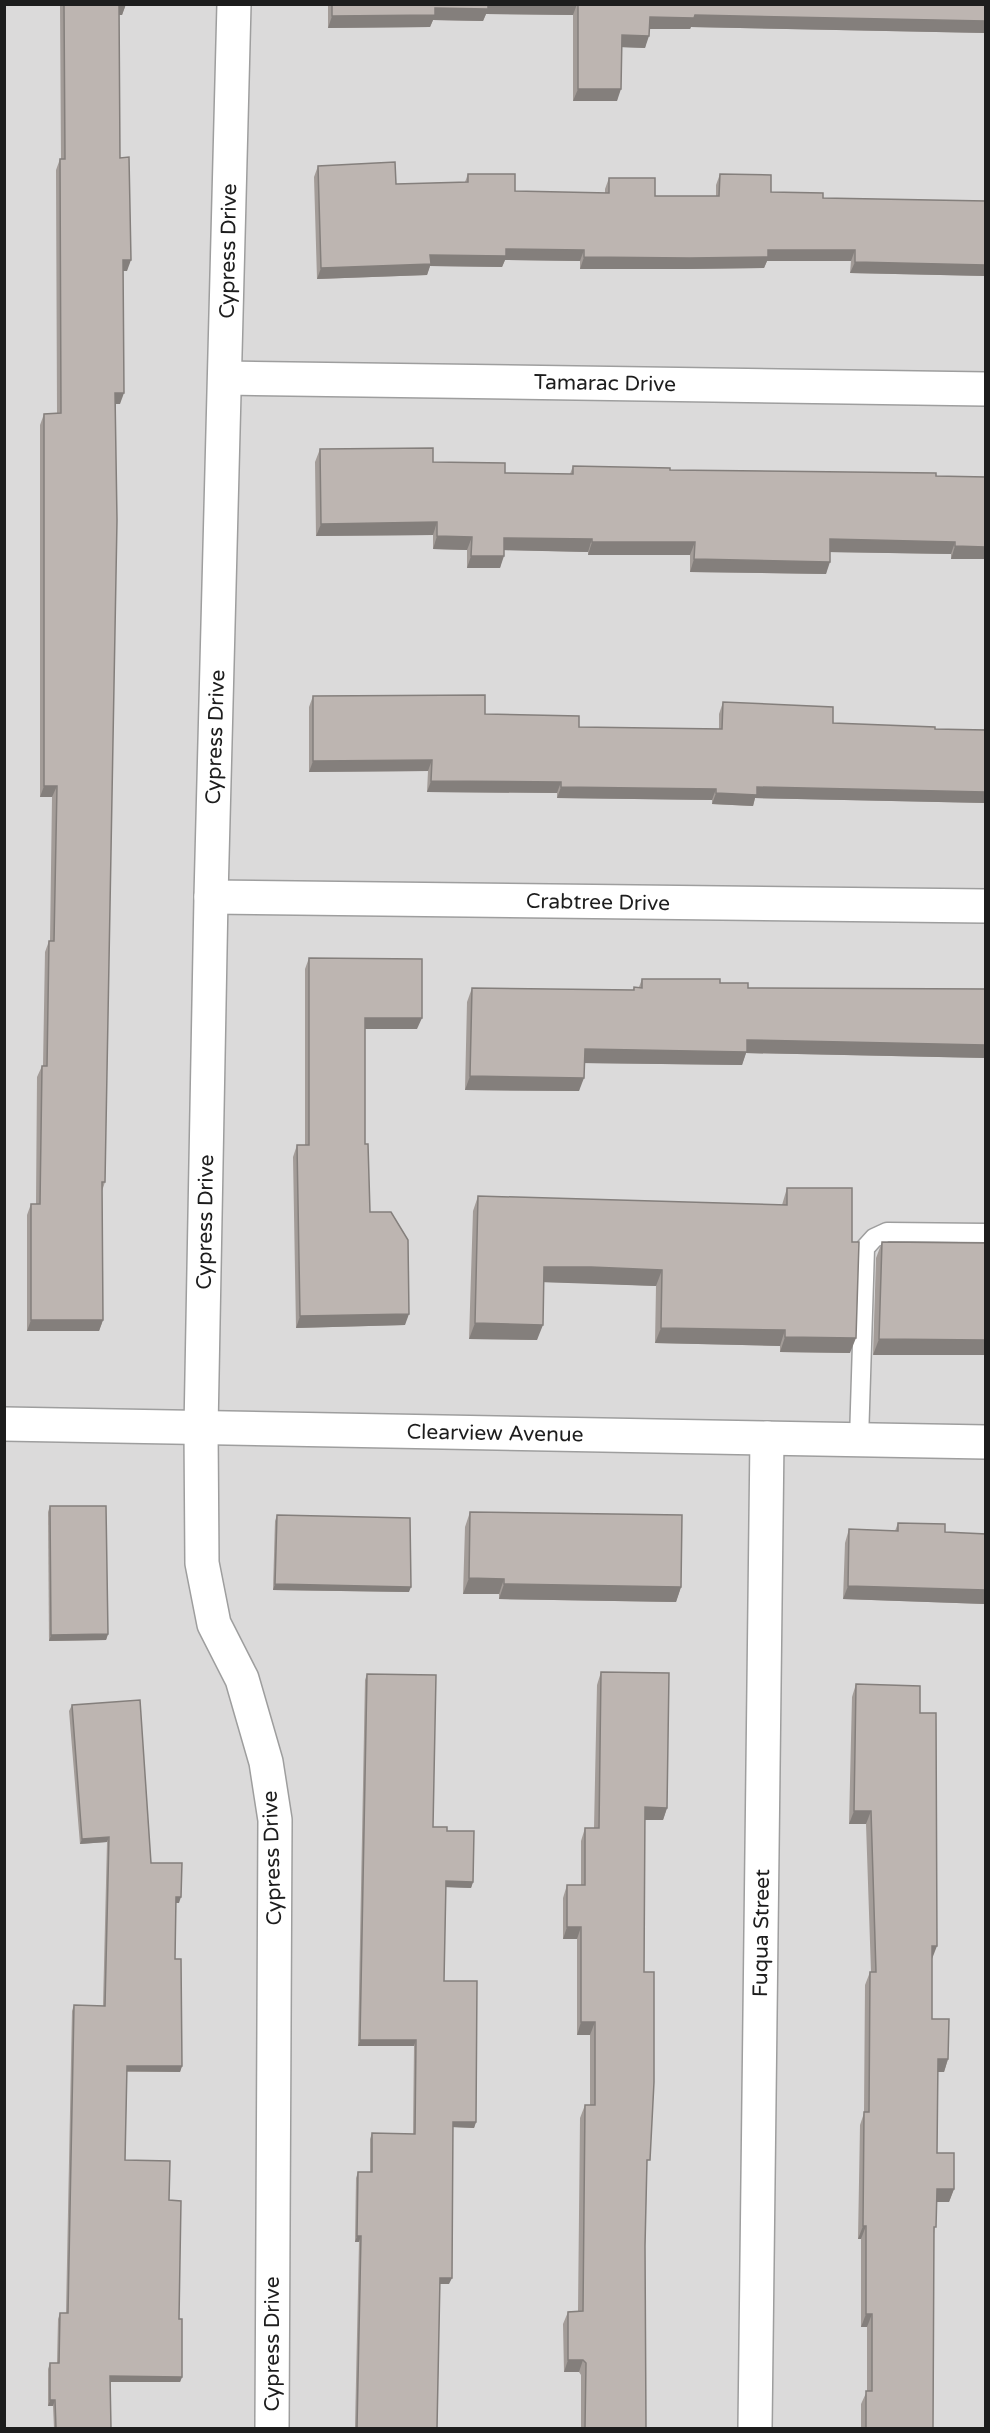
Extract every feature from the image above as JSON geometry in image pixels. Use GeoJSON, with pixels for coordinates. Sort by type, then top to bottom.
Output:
{"type":"FeatureCollection","features":[{"type":"Feature","properties":{"kind":"street","name":"Cypress Drive"},"geometry":{"type":"LineString","coordinates":[[234,4],[211,897],[201,1429],[204,1573],[214,1624],[242,1679],[263,1752],[275,1820],[272,2428]]}},
{"type":"Feature","properties":{"kind":"street","name":"Tamarac Drive"},"geometry":{"type":"LineString","coordinates":[[225,378],[986,389]]}},
{"type":"Feature","properties":{"kind":"street","name":"Crabtree Drive"},"geometry":{"type":"LineString","coordinates":[[211,897],[986,906]]}},
{"type":"Feature","properties":{"kind":"street","name":"Clearview Avenue"},"geometry":{"type":"LineString","coordinates":[[4,1424],[986,1442]]}},
{"type":"Feature","properties":{"kind":"street","name":"Fuqua Street"},"geometry":{"type":"LineString","coordinates":[[755,2428],[767,1438]]}},
{"type":"Feature","properties":{"kind":"lane"},"geometry":{"type":"LineString","coordinates":[[859,1440],[865,1248],[874,1238],[887,1232],[986,1233]]}},
{"type":"Feature","properties":{"kind":"shaded area"},"geometry":{"type":"Polygon","coordinates":[[[5,5],[985,5],[985,2428],[5,2428],[5,5]]]}},
{"type":"Feature","properties":{"kind":"building"},"geometry":{"type":"Polygon","coordinates":[[[64,4],[119,4],[120,158],[129,157],[131,260],[123,260],[124,393],[115,393],[117,520],[105,1182],[102,1182],[103,1320],[31,1320],[31,1204],[40,1204],[42,1066],[47,1066],[49,941],[54,941],[57,786],[44,786],[44,414],[61,413],[60,159],[65,159],[64,4]]]}},
{"type":"Feature","properties":{"kind":"building"},"geometry":{"type":"Polygon","coordinates":[[[332,4],[488,4],[488,9],[435,8],[435,15],[332,16],[332,4]]]}},
{"type":"Feature","properties":{"kind":"building"},"geometry":{"type":"Polygon","coordinates":[[[578,4],[986,4],[986,21],[695,15],[694,18],[650,17],[649,36],[622,35],[621,89],[578,89],[578,4]]]}},
{"type":"Feature","properties":{"kind":"building"},"geometry":{"type":"Polygon","coordinates":[[[395,162],[396,184],[468,182],[468,174],[515,174],[515,191],[609,193],[609,178],[655,178],[655,196],[719,196],[720,174],[771,175],[771,192],[823,193],[823,198],[986,201],[986,265],[855,262],[855,250],[768,250],[768,257],[690,258],[584,257],[584,250],[506,249],[506,256],[430,255],[431,264],[321,268],[318,166],[395,162]]]}},
{"type":"Feature","properties":{"kind":"building"},"geometry":{"type":"Polygon","coordinates":[[[433,448],[433,462],[505,463],[505,473],[573,474],[573,466],[670,468],[670,470],[936,473],[936,476],[986,477],[986,547],[955,546],[955,542],[830,539],[830,562],[694,559],[695,542],[592,542],[592,539],[504,538],[504,556],[471,556],[472,537],[437,536],[437,522],[321,524],[320,449],[433,448]]]}},
{"type":"Feature","properties":{"kind":"building"},"geometry":{"type":"Polygon","coordinates":[[[485,695],[485,714],[579,716],[579,727],[722,729],[723,702],[833,707],[833,723],[986,730],[986,792],[757,787],[757,795],[716,793],[716,789],[561,787],[561,782],[431,781],[432,760],[313,761],[313,696],[485,695]]]}},
{"type":"Feature","properties":{"kind":"building"},"geometry":{"type":"Polygon","coordinates":[[[309,958],[422,959],[422,1018],[365,1018],[365,1144],[368,1144],[370,1212],[391,1212],[408,1240],[409,1314],[300,1316],[297,1145],[309,1145],[309,958]]]}},
{"type":"Feature","properties":{"kind":"building"},"geometry":{"type":"Polygon","coordinates":[[[642,979],[720,979],[720,983],[748,983],[748,988],[986,989],[986,1045],[747,1040],[747,1052],[585,1049],[584,1078],[470,1076],[472,988],[634,990],[634,987],[642,988],[642,979]]]}},
{"type":"Feature","properties":{"kind":"building"},"geometry":{"type":"Polygon","coordinates":[[[787,1188],[852,1188],[852,1242],[859,1242],[856,1338],[785,1337],[785,1330],[661,1328],[662,1270],[591,1267],[544,1267],[543,1325],[475,1323],[478,1196],[787,1205],[787,1188]]]}},
{"type":"Feature","properties":{"kind":"building"},"geometry":{"type":"Polygon","coordinates":[[[882,1242],[986,1243],[986,1340],[879,1339],[882,1242]]]}},
{"type":"Feature","properties":{"kind":"building"},"geometry":{"type":"Polygon","coordinates":[[[50,1506],[106,1506],[108,1634],[51,1635],[50,1506]]]}},
{"type":"Feature","properties":{"kind":"building"},"geometry":{"type":"Polygon","coordinates":[[[470,1512],[682,1515],[681,1587],[504,1584],[504,1579],[469,1578],[470,1512]]]}},
{"type":"Feature","properties":{"kind":"building"},"geometry":{"type":"Polygon","coordinates":[[[277,1515],[410,1518],[411,1587],[275,1584],[277,1515]]]}},
{"type":"Feature","properties":{"kind":"building"},"geometry":{"type":"Polygon","coordinates":[[[898,1523],[945,1524],[945,1532],[986,1534],[986,1590],[848,1586],[849,1529],[898,1531],[898,1523]]]}},
{"type":"Feature","properties":{"kind":"building"},"geometry":{"type":"Polygon","coordinates":[[[601,1672],[669,1673],[667,1808],[645,1807],[644,1972],[654,1972],[654,2082],[650,2160],[647,2160],[645,2246],[646,2428],[585,2428],[586,2363],[583,2360],[568,2360],[568,2312],[583,2311],[585,2105],[595,2105],[595,2022],[581,2022],[581,1927],[567,1927],[567,1885],[585,1885],[585,1828],[599,1828],[601,1672]]]}},
{"type":"Feature","properties":{"kind":"building"},"geometry":{"type":"Polygon","coordinates":[[[367,1674],[436,1675],[433,1827],[447,1827],[447,1831],[474,1831],[473,1882],[446,1881],[444,1981],[477,1981],[476,2122],[453,2122],[452,2278],[440,2278],[437,2428],[357,2428],[361,2236],[357,2236],[358,2172],[372,2172],[372,2133],[415,2134],[416,2040],[360,2040],[367,1674]]]}},
{"type":"Feature","properties":{"kind":"building"},"geometry":{"type":"Polygon","coordinates":[[[856,1684],[920,1686],[920,1713],[936,1713],[937,1946],[932,1946],[932,2019],[949,2019],[948,2059],[938,2059],[937,2153],[954,2153],[954,2189],[937,2189],[936,2227],[934,2227],[933,2428],[866,2428],[866,2391],[872,2391],[872,2314],[866,2314],[866,2226],[863,2226],[864,2112],[869,2112],[870,1972],[876,1972],[871,1811],[854,1811],[856,1684]]]}},
{"type":"Feature","properties":{"kind":"building"},"geometry":{"type":"Polygon","coordinates":[[[140,1700],[151,1863],[182,1863],[181,1897],[176,1897],[175,1959],[181,1959],[182,2066],[127,2066],[125,2160],[170,2161],[169,2200],[181,2201],[179,2319],[182,2319],[182,2377],[110,2376],[111,2428],[56,2428],[55,2400],[50,2400],[50,2363],[59,2363],[60,2313],[68,2313],[74,2005],[105,2006],[109,1837],[82,1839],[72,1705],[140,1700]]]}}]}
